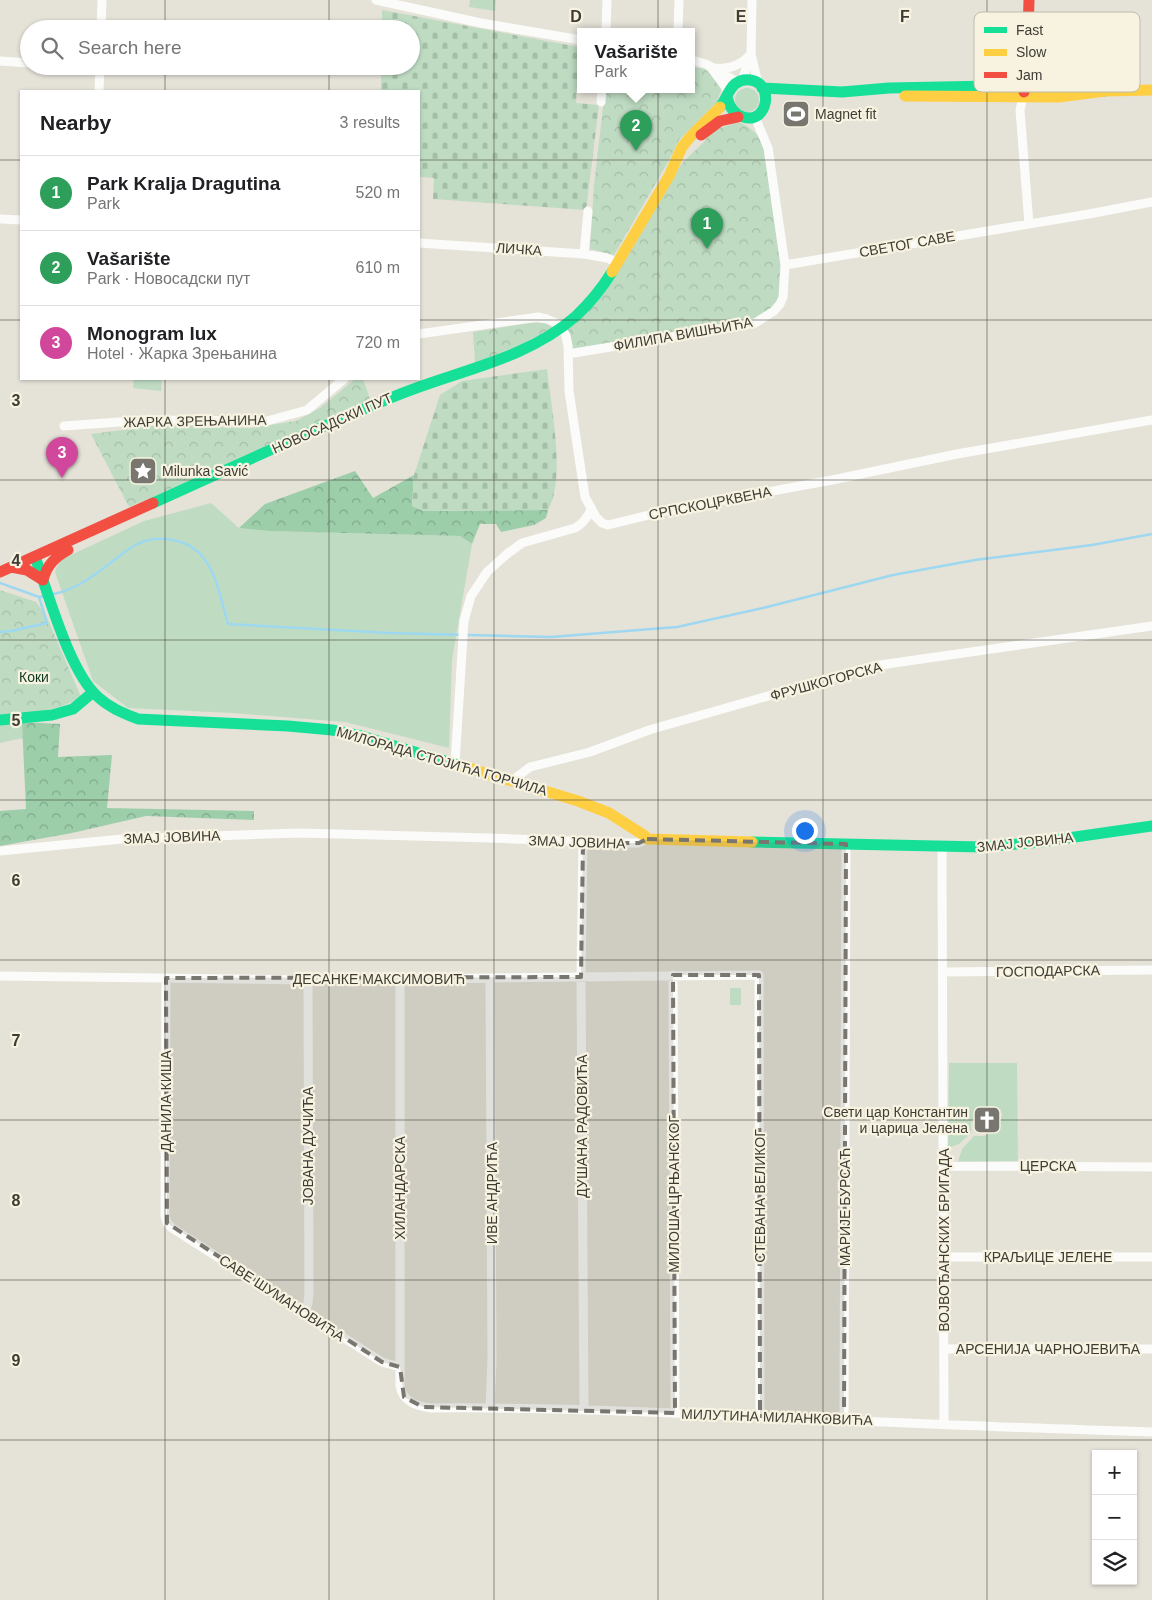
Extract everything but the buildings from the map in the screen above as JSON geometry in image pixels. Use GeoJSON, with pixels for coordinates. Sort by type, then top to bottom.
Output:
{"type":"FeatureCollection","features":[{"type":"Feature","properties":{"kind":"main road"},"geometry":{"type":"LineString","coordinates":[[739,81],[747,80],[760,86],[806,90],[873,91],[889,88],[974,90]]}},
{"type":"Feature","properties":{"kind":"main road","name":"НОВОСАДСКИ ПУТ"},"geometry":{"type":"LineString","coordinates":[[0,572],[397,394],[508,356],[562,328],[586,306],[618,263],[690,136],[715,112],[739,81]]}},
{"type":"Feature","properties":{"kind":"main road"},"geometry":{"type":"LineString","coordinates":[[755,117],[764,109],[766,104],[765,93],[760,86]]}},
{"type":"Feature","properties":{"kind":"main road"},"geometry":{"type":"LineString","coordinates":[[766,104],[777,98],[806,90]]}},
{"type":"Feature","properties":{"kind":"main road"},"geometry":{"type":"LineString","coordinates":[[728,94],[730,109],[738,117]]}},
{"type":"Feature","properties":{"kind":"main road","name":"НОВОСАДСКИ ПУТ"},"geometry":{"type":"LineString","coordinates":[[677,160],[708,129],[720,121],[738,117],[749,119],[755,117]]}},
{"type":"Feature","properties":{"kind":"main road"},"geometry":{"type":"LineString","coordinates":[[45,585],[47,566],[51,560],[73,548],[81,536]]}},
{"type":"Feature","properties":{"kind":"main road","name":"МИЛОРАДА СТОЈИЋА ГОРЧИЛА"},"geometry":{"type":"LineString","coordinates":[[34,557],[76,667],[85,685],[112,709],[138,719],[288,726],[332,730],[361,736],[578,801],[618,818],[647,839]]}},
{"type":"Feature","properties":{"kind":"main road"},"geometry":{"type":"LineString","coordinates":[[11,567],[27,570],[45,585]]}},
{"type":"Feature","properties":{"kind":"main road"},"geometry":{"type":"LineString","coordinates":[[0,720],[52,715],[73,709],[92,693]]}},
{"type":"Feature","properties":{"kind":"main road","name":"ЗМАЈ ЈОВИНА"},"geometry":{"type":"LineString","coordinates":[[647,839],[1000,846],[1152,826]]}},
{"type":"Feature","properties":{"kind":"street"},"geometry":{"type":"LineString","coordinates":[[101,20],[102,0]]}},
{"type":"Feature","properties":{"kind":"street"},"geometry":{"type":"LineString","coordinates":[[376,0],[481,23],[577,39]]}},
{"type":"Feature","properties":{"kind":"street"},"geometry":{"type":"LineString","coordinates":[[606,28],[607,0]]}},
{"type":"Feature","properties":{"kind":"street"},"geometry":{"type":"LineString","coordinates":[[678,28],[679,0]]}},
{"type":"Feature","properties":{"kind":"street"},"geometry":{"type":"LineString","coordinates":[[752,0],[751,54],[760,86]]}},
{"type":"Feature","properties":{"kind":"street"},"geometry":{"type":"LineString","coordinates":[[712,68],[720,69],[736,66],[751,54]]}},
{"type":"Feature","properties":{"kind":"street"},"geometry":{"type":"LineString","coordinates":[[695,62],[739,81],[751,54]]}},
{"type":"Feature","properties":{"kind":"street"},"geometry":{"type":"LineString","coordinates":[[0,62],[20,63]]}},
{"type":"Feature","properties":{"kind":"street"},"geometry":{"type":"LineString","coordinates":[[712,68],[728,94]]}},
{"type":"Feature","properties":{"kind":"street"},"geometry":{"type":"LineString","coordinates":[[99,90],[100,75]]}},
{"type":"Feature","properties":{"kind":"street"},"geometry":{"type":"LineString","coordinates":[[1024,92],[1020,110],[1029,224]]}},
{"type":"Feature","properties":{"kind":"street"},"geometry":{"type":"LineString","coordinates":[[601,102],[602,93]]}},
{"type":"Feature","properties":{"kind":"street","name":"ФИЛИПА ВИШЊИЋА"},"geometry":{"type":"LineString","coordinates":[[568,354],[755,323],[774,311],[780,304],[783,297],[785,265],[768,148],[755,117]]}},
{"type":"Feature","properties":{"kind":"street","name":"СВЕТОГ САВЕ"},"geometry":{"type":"LineString","coordinates":[[785,265],[1152,202]]}},
{"type":"Feature","properties":{"kind":"street"},"geometry":{"type":"LineString","coordinates":[[584,254],[588,211]]}},
{"type":"Feature","properties":{"kind":"street"},"geometry":{"type":"LineString","coordinates":[[0,218],[20,220]]}},
{"type":"Feature","properties":{"kind":"street","name":"ЛИЧКА"},"geometry":{"type":"LineString","coordinates":[[420,243],[584,254],[607,258],[618,263]]}},
{"type":"Feature","properties":{"kind":"street"},"geometry":{"type":"LineString","coordinates":[[420,334],[538,317],[552,320],[562,328],[567,339],[569,391],[577,449],[585,497],[591,510],[580,526],[522,543],[487,572],[471,596],[464,621],[455,763]]}},
{"type":"Feature","properties":{"kind":"street","name":"ЖАРКА ЗРЕЊАНИНА"},"geometry":{"type":"LineString","coordinates":[[64,426],[148,420],[267,421],[307,410],[343,380]]}},
{"type":"Feature","properties":{"kind":"street","name":"СРПСКОЦРКВЕНА"},"geometry":{"type":"LineString","coordinates":[[591,510],[602,523],[608,525],[670,510],[832,480],[957,454],[1152,420]]}},
{"type":"Feature","properties":{"kind":"street","name":"ФРУШКОГОРСКА"},"geometry":{"type":"LineString","coordinates":[[513,780],[530,767],[590,752],[649,730],[874,666],[1152,626]]}},
{"type":"Feature","properties":{"kind":"street","name":"ЗМАЈ ЈОВИНА"},"geometry":{"type":"LineString","coordinates":[[0,851],[122,839],[280,834],[488,838],[583,843],[639,843],[647,839]]}},
{"type":"Feature","properties":{"kind":"street","name":"ДУШАНА РАДОВИЋА"},"geometry":{"type":"LineString","coordinates":[[583,843],[581,977],[584,1409]]}},
{"type":"Feature","properties":{"kind":"street","name":"МАРИЈЕ БУРСАЋ"},"geometry":{"type":"LineString","coordinates":[[844,1419],[846,844]]}},
{"type":"Feature","properties":{"kind":"street","name":"ВОЈВОЂАНСКИХ БРИГАДА"},"geometry":{"type":"LineString","coordinates":[[942,846],[944,1423]]}},
{"type":"Feature","properties":{"kind":"street","name":"ГОСПОДАРСКА"},"geometry":{"type":"LineString","coordinates":[[943,972],[1152,970]]}},
{"type":"Feature","properties":{"kind":"street","name":"ДЕСАНКЕ МАКСИМОВИЋ"},"geometry":{"type":"LineString","coordinates":[[0,976],[308,980],[759,975]]}},
{"type":"Feature","properties":{"kind":"street","name":"СТЕВАНА ВЕЛИКОГ"},"geometry":{"type":"LineString","coordinates":[[759,975],[760,1416]]}},
{"type":"Feature","properties":{"kind":"street","name":"МИЛОША ЦРЊАНСКОГ"},"geometry":{"type":"LineString","coordinates":[[673,976],[675,1413]]}},
{"type":"Feature","properties":{"kind":"street","name":"ДАНИЛА КИША"},"geometry":{"type":"LineString","coordinates":[[166,978],[167,1223]]}},
{"type":"Feature","properties":{"kind":"street","name":"ИВЕ АНДРИЋА"},"geometry":{"type":"LineString","coordinates":[[490,978],[492,1341],[490,1408]]}},
{"type":"Feature","properties":{"kind":"street","name":"ХИЛАНДАРСКА"},"geometry":{"type":"LineString","coordinates":[[400,979],[400,1386],[404,1397]]}},
{"type":"Feature","properties":{"kind":"street","name":"ЈОВАНА ДУЧИЋА"},"geometry":{"type":"LineString","coordinates":[[305,1312],[309,1292],[308,980]]}},
{"type":"Feature","properties":{"kind":"street","name":"ЦЕРСКА"},"geometry":{"type":"LineString","coordinates":[[944,1166],[1152,1166]]}},
{"type":"Feature","properties":{"kind":"street","name":"САВЕ ШУМАНОВИЋА"},"geometry":{"type":"LineString","coordinates":[[167,1223],[382,1362],[400,1366]]}},
{"type":"Feature","properties":{"kind":"street","name":"КРАЉИЦЕ ЈЕЛЕНЕ"},"geometry":{"type":"LineString","coordinates":[[944,1257],[1152,1257]]}},
{"type":"Feature","properties":{"kind":"street","name":"АРСЕНИЈА ЧАРНОЈЕВИЋА"},"geometry":{"type":"LineString","coordinates":[[944,1349],[1152,1349]]}},
{"type":"Feature","properties":{"kind":"street","name":"МИЛУТИНА МИЛАНКОВИЋА"},"geometry":{"type":"LineString","coordinates":[[404,1397],[416,1405],[430,1408],[584,1409],[1152,1432]]}},
{"type":"Feature","properties":{"kind":"highlighted area"},"geometry":{"type":"Polygon","coordinates":[[[647,839],[846,844],[844,1419],[760,1416],[759,975],[673,975],[675,1413],[423,1407],[404,1397],[400,1367],[382,1362],[167,1223],[166,978],[581,977],[583,843],[639,843],[647,839]]]}},
{"type":"Feature","properties":{"kind":"green space"},"geometry":{"type":"Polygon","coordinates":[[[470,0],[496,0],[495,11],[469,7],[470,0]]]}},
{"type":"Feature","properties":{"kind":"green space"},"geometry":{"type":"Polygon","coordinates":[[[382,10],[577,47],[576,103],[599,105],[586,210],[433,199],[434,178],[420,177],[420,90],[381,90],[381,75],[420,75],[420,20],[382,20],[382,10]]]}},
{"type":"Feature","properties":{"kind":"green space"},"geometry":{"type":"Polygon","coordinates":[[[695,68],[705,69],[722,87],[717,102],[679,140],[614,255],[590,249],[594,185],[605,93],[695,93],[695,68]]]}},
{"type":"Feature","properties":{"kind":"green space"},"geometry":{"type":"Polygon","coordinates":[[[747,88],[756,91],[759,100],[756,109],[747,112],[738,109],[735,100],[738,91],[747,88]]]}},
{"type":"Feature","properties":{"kind":"green space"},"geometry":{"type":"Polygon","coordinates":[[[738,122],[755,132],[768,148],[785,265],[783,297],[755,323],[568,354],[562,328],[595,301],[682,163],[704,142],[711,131],[738,122]]]}},
{"type":"Feature","properties":{"kind":"green space"},"geometry":{"type":"Polygon","coordinates":[[[531,323],[546,323],[553,328],[522,344],[475,363],[473,332],[531,323]]]}},
{"type":"Feature","properties":{"kind":"green space"},"geometry":{"type":"Polygon","coordinates":[[[547,369],[557,461],[556,480],[548,510],[424,511],[412,506],[414,475],[440,395],[462,381],[547,369]]]}},
{"type":"Feature","properties":{"kind":"green space"},"geometry":{"type":"Polygon","coordinates":[[[134,380],[162,380],[161,391],[133,388],[134,380]]]}},
{"type":"Feature","properties":{"kind":"green space"},"geometry":{"type":"Polygon","coordinates":[[[354,380],[363,380],[371,402],[129,507],[91,434],[161,425],[251,428],[296,421],[320,408],[354,380]]]}},
{"type":"Feature","properties":{"kind":"green space"},"geometry":{"type":"Polygon","coordinates":[[[355,471],[373,498],[414,475],[412,506],[424,511],[548,510],[546,518],[534,525],[501,532],[496,524],[480,524],[472,544],[460,536],[268,531],[239,528],[265,504],[355,471]]]}},
{"type":"Feature","properties":{"kind":"green space"},"geometry":{"type":"Polygon","coordinates":[[[211,503],[239,528],[268,531],[460,536],[472,544],[452,660],[449,748],[345,722],[232,713],[128,708],[93,681],[55,572],[60,560],[144,521],[211,503]]]}},
{"type":"Feature","properties":{"kind":"green space","name":"Коки"},"geometry":{"type":"Polygon","coordinates":[[[0,590],[36,602],[46,615],[81,697],[52,709],[0,717],[0,590]]]}},
{"type":"Feature","properties":{"kind":"green space"},"geometry":{"type":"Polygon","coordinates":[[[22,722],[23,738],[0,743],[0,725],[22,722]]]}},
{"type":"Feature","properties":{"kind":"green space"},"geometry":{"type":"Polygon","coordinates":[[[22,722],[60,724],[58,757],[112,755],[107,808],[254,811],[254,820],[146,816],[72,833],[0,846],[0,811],[26,809],[22,722]]]}},
{"type":"Feature","properties":{"kind":"green space"},"geometry":{"type":"Polygon","coordinates":[[[730,988],[741,988],[741,1005],[730,1005],[730,988]]]}},
{"type":"Feature","properties":{"kind":"green space"},"geometry":{"type":"Polygon","coordinates":[[[949,1063],[1017,1063],[1018,1161],[958,1162],[962,1149],[974,1136],[984,1136],[997,1130],[1002,1116],[1001,1110],[993,1106],[978,1110],[971,1123],[971,1133],[959,1144],[948,1148],[949,1063]]]}},
{"type":"Feature","properties":{"kind":"waterway"},"geometry":{"type":"LineString","coordinates":[[54,594],[84,582],[137,544],[155,539],[165,539],[181,542],[194,548],[203,557],[216,582],[228,624],[389,633],[551,637],[677,627],[767,607],[893,575],[975,560],[1092,545],[1152,534]]}},
{"type":"Feature","properties":{"kind":"waterway"},"geometry":{"type":"LineString","coordinates":[[0,583],[39,597],[46,596]]}},
{"type":"Feature","properties":{"kind":"waterway"},"geometry":{"type":"LineString","coordinates":[[0,632],[47,623],[39,597]]}},
{"type":"Feature","properties":{"kind":"traffic: fast"},"geometry":{"type":"LineString","coordinates":[[720,107],[733,86],[742,80],[758,83],[763,88],[765,103],[763,110],[758,115],[752,118],[743,117],[732,109],[727,97]]}},
{"type":"Feature","properties":{"kind":"traffic: fast"},"geometry":{"type":"LineString","coordinates":[[762,88],[842,92],[889,88],[974,86]]}},
{"type":"Feature","properties":{"kind":"traffic: fast"},"geometry":{"type":"LineString","coordinates":[[153,503],[363,410],[416,388],[512,355],[534,344],[576,316],[596,295],[612,272]]}},
{"type":"Feature","properties":{"kind":"traffic: fast"},"geometry":{"type":"LineString","coordinates":[[35,557],[61,632],[78,669],[98,697],[117,710],[138,719],[288,726],[332,730],[361,736],[462,766]]}},
{"type":"Feature","properties":{"kind":"traffic: fast"},"geometry":{"type":"LineString","coordinates":[[0,720],[52,715],[73,709],[92,693]]}},
{"type":"Feature","properties":{"kind":"traffic: fast"},"geometry":{"type":"LineString","coordinates":[[752,842],[983,847],[1040,842],[1152,826]]}},
{"type":"Feature","properties":{"kind":"traffic: slow"},"geometry":{"type":"LineString","coordinates":[[1140,90],[1152,90]]}},
{"type":"Feature","properties":{"kind":"traffic: slow"},"geometry":{"type":"LineString","coordinates":[[905,96],[1059,97],[1097,92]]}},
{"type":"Feature","properties":{"kind":"traffic: slow"},"geometry":{"type":"LineString","coordinates":[[612,272],[669,176],[682,147],[720,107]]}},
{"type":"Feature","properties":{"kind":"traffic: slow"},"geometry":{"type":"LineString","coordinates":[[462,766],[578,801],[609,813],[647,839],[752,842]]}},
{"type":"Feature","properties":{"kind":"traffic: jam"},"geometry":{"type":"LineString","coordinates":[[1029,0],[1029,12]]}},
{"type":"Feature","properties":{"kind":"traffic: jam"},"geometry":{"type":"LineString","coordinates":[[701,135],[720,121],[738,117]]}},
{"type":"Feature","properties":{"kind":"traffic: jam"},"geometry":{"type":"LineString","coordinates":[[0,572],[153,503]]}},
{"type":"Feature","properties":{"kind":"traffic: jam"},"geometry":{"type":"LineString","coordinates":[[11,567],[27,570],[43,580],[52,562],[68,550]]}},
{"type":"Feature","properties":{"kind":"place","name":"Magnet fit"},"geometry":{"type":"Point","coordinates":[796,114]}},
{"type":"Feature","properties":{"kind":"place","name":"Vašarište"},"geometry":{"type":"Point","coordinates":[636,151]}},
{"type":"Feature","properties":{"kind":"place","name":"Park Kralja Dragutina"},"geometry":{"type":"Point","coordinates":[707,249]}},
{"type":"Feature","properties":{"kind":"place","name":"Milunka Savić"},"geometry":{"type":"Point","coordinates":[143,471]}},
{"type":"Feature","properties":{"kind":"place","name":"Monogram lux"},"geometry":{"type":"Point","coordinates":[62,478]}},
{"type":"Feature","properties":{"kind":"place","name":"Свети цар Константин и царица Јелена"},"geometry":{"type":"Point","coordinates":[987,1120]}}]}
